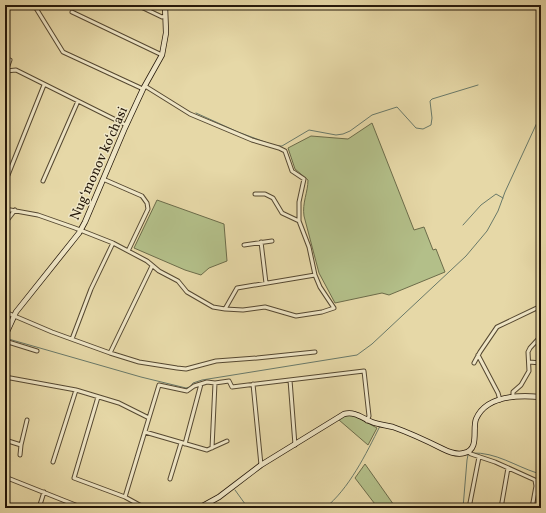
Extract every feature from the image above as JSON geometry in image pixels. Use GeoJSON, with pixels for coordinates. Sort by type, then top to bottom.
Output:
{"type":"FeatureCollection","features":[{"type":"Feature","properties":{"kind":"street"},"geometry":{"type":"LineString","coordinates":[[5,208],[38,215],[112,243],[147,261],[152,266],[178,281],[187,292],[209,306],[224,309],[243,310],[265,307],[296,316],[322,312],[334,308],[320,287],[315,276],[309,246],[300,221],[299,202],[304,179],[292,171],[285,151],[252,140],[190,114],[144,87],[63,52],[34,5]]}},
{"type":"Feature","properties":{"kind":"street"},"geometry":{"type":"LineString","coordinates":[[138,5],[165,16]]}},
{"type":"Feature","properties":{"kind":"street","name":"Nugʻmonov koʻchasi"},"geometry":{"type":"LineString","coordinates":[[5,335],[13,316],[81,230],[126,125],[144,87],[162,55],[165,41],[165,5]]}},
{"type":"Feature","properties":{"kind":"street"},"geometry":{"type":"LineString","coordinates":[[72,12],[162,55]]}},
{"type":"Feature","properties":{"kind":"street"},"geometry":{"type":"LineString","coordinates":[[6,73],[10,60]]}},
{"type":"Feature","properties":{"kind":"street"},"geometry":{"type":"LineString","coordinates":[[6,73],[16,70],[126,125]]}},
{"type":"Feature","properties":{"kind":"street"},"geometry":{"type":"LineString","coordinates":[[8,175],[44,85]]}},
{"type":"Feature","properties":{"kind":"street"},"geometry":{"type":"LineString","coordinates":[[44,181],[78,101]]}},
{"type":"Feature","properties":{"kind":"street"},"geometry":{"type":"LineString","coordinates":[[103,179],[142,196],[147,202],[148,209],[128,251]]}},
{"type":"Feature","properties":{"kind":"street"},"geometry":{"type":"LineString","coordinates":[[254,194],[265,194],[273,198],[282,213],[300,221]]}},
{"type":"Feature","properties":{"kind":"street"},"geometry":{"type":"LineString","coordinates":[[5,223],[15,210]]}},
{"type":"Feature","properties":{"kind":"street"},"geometry":{"type":"LineString","coordinates":[[244,244],[272,241]]}},
{"type":"Feature","properties":{"kind":"street"},"geometry":{"type":"LineString","coordinates":[[261,242],[266,284]]}},
{"type":"Feature","properties":{"kind":"street"},"geometry":{"type":"LineString","coordinates":[[72,339],[91,289],[112,243]]}},
{"type":"Feature","properties":{"kind":"street"},"geometry":{"type":"LineString","coordinates":[[110,353],[152,266]]}},
{"type":"Feature","properties":{"kind":"street"},"geometry":{"type":"LineString","coordinates":[[224,309],[237,288],[315,276]]}},
{"type":"Feature","properties":{"kind":"street"},"geometry":{"type":"LineString","coordinates":[[474,363],[497,327],[541,306]]}},
{"type":"Feature","properties":{"kind":"street"},"geometry":{"type":"LineString","coordinates":[[5,312],[110,353],[139,362],[186,369],[216,361],[315,352]]}},
{"type":"Feature","properties":{"kind":"street"},"geometry":{"type":"LineString","coordinates":[[513,396],[513,392],[521,385],[529,371],[528,352],[541,336]]}},
{"type":"Feature","properties":{"kind":"street"},"geometry":{"type":"LineString","coordinates":[[5,341],[37,351]]}},
{"type":"Feature","properties":{"kind":"street"},"geometry":{"type":"LineString","coordinates":[[478,355],[498,393],[500,400]]}},
{"type":"Feature","properties":{"kind":"street"},"geometry":{"type":"LineString","coordinates":[[529,362],[541,363]]}},
{"type":"Feature","properties":{"kind":"street"},"geometry":{"type":"LineString","coordinates":[[125,497],[159,385],[187,392],[194,386],[207,382],[215,383],[229,381],[232,387],[364,371],[368,416],[367,420]]}},
{"type":"Feature","properties":{"kind":"street"},"geometry":{"type":"LineString","coordinates":[[5,377],[76,390],[119,404],[149,418]]}},
{"type":"Feature","properties":{"kind":"street"},"geometry":{"type":"LineString","coordinates":[[290,380],[295,445]]}},
{"type":"Feature","properties":{"kind":"street"},"geometry":{"type":"LineString","coordinates":[[212,448],[215,383]]}},
{"type":"Feature","properties":{"kind":"street"},"geometry":{"type":"LineString","coordinates":[[170,479],[183,444],[201,384]]}},
{"type":"Feature","properties":{"kind":"street"},"geometry":{"type":"LineString","coordinates":[[253,384],[260,465]]}},
{"type":"Feature","properties":{"kind":"street"},"geometry":{"type":"LineString","coordinates":[[53,462],[76,390]]}},
{"type":"Feature","properties":{"kind":"street"},"geometry":{"type":"LineString","coordinates":[[469,453],[474,444],[474,426],[477,417],[489,404],[513,396],[526,395],[541,397]]}},
{"type":"Feature","properties":{"kind":"street"},"geometry":{"type":"LineString","coordinates":[[98,397],[74,478],[125,497],[145,508]]}},
{"type":"Feature","properties":{"kind":"street"},"geometry":{"type":"LineString","coordinates":[[199,508],[219,497],[260,465],[344,414],[353,413],[367,420],[392,427],[421,438],[447,451],[461,454],[469,453],[534,478],[536,481],[532,508]]}},
{"type":"Feature","properties":{"kind":"street"},"geometry":{"type":"LineString","coordinates":[[20,455],[27,420]]}},
{"type":"Feature","properties":{"kind":"street"},"geometry":{"type":"LineString","coordinates":[[145,432],[206,450],[228,441]]}},
{"type":"Feature","properties":{"kind":"street"},"geometry":{"type":"LineString","coordinates":[[5,440],[21,445]]}},
{"type":"Feature","properties":{"kind":"street"},"geometry":{"type":"LineString","coordinates":[[469,508],[479,457]]}},
{"type":"Feature","properties":{"kind":"street"},"geometry":{"type":"LineString","coordinates":[[501,508],[508,468]]}},
{"type":"Feature","properties":{"kind":"street"},"geometry":{"type":"LineString","coordinates":[[5,477],[83,508]]}},
{"type":"Feature","properties":{"kind":"street"},"geometry":{"type":"LineString","coordinates":[[39,508],[44,492]]}},
{"type":"Feature","properties":{"kind":"street"},"geometry":{"type":"LineString","coordinates":[[68,508],[70,503]]}},
{"type":"Feature","properties":{"kind":"green space"},"geometry":{"type":"Polygon","coordinates":[[[372,123],[414,230],[424,227],[433,250],[436,249],[445,272],[389,295],[382,293],[335,303],[319,273],[304,216],[308,180],[295,169],[288,148],[311,136],[348,139],[372,123]]]}},
{"type":"Feature","properties":{"kind":"green space"},"geometry":{"type":"Polygon","coordinates":[[[157,200],[224,224],[227,261],[209,268],[201,275],[185,270],[134,248],[157,200]]]}},
{"type":"Feature","properties":{"kind":"green space"},"geometry":{"type":"Polygon","coordinates":[[[343,415],[353,415],[377,428],[368,445],[339,420],[343,415]]]}},
{"type":"Feature","properties":{"kind":"green space"},"geometry":{"type":"Polygon","coordinates":[[[365,464],[396,508],[378,508],[355,478],[365,464]]]}},
{"type":"Feature","properties":{"kind":"waterway"},"geometry":{"type":"LineString","coordinates":[[276,146],[282,146],[309,130],[336,135],[343,134],[350,131],[372,115],[397,107],[416,128],[423,129],[431,125],[432,118],[430,101],[432,99],[478,85]]}},
{"type":"Feature","properties":{"kind":"waterway"},"geometry":{"type":"LineString","coordinates":[[196,113],[238,132],[273,145]]}},
{"type":"Feature","properties":{"kind":"waterway"},"geometry":{"type":"LineString","coordinates":[[5,338],[141,377],[186,388],[190,387],[193,383],[202,380],[357,355],[372,344],[466,256],[487,231],[498,211],[505,192],[541,114]]}},
{"type":"Feature","properties":{"kind":"waterway"},"geometry":{"type":"LineString","coordinates":[[463,225],[481,205],[496,194],[503,198]]}},
{"type":"Feature","properties":{"kind":"waterway"},"geometry":{"type":"LineString","coordinates":[[325,508],[334,500],[349,481],[363,459],[380,426]]}},
{"type":"Feature","properties":{"kind":"waterway"},"geometry":{"type":"LineString","coordinates":[[472,453],[481,453],[497,457],[537,473],[539,471],[541,472]]}},
{"type":"Feature","properties":{"kind":"waterway"},"geometry":{"type":"LineString","coordinates":[[463,508],[467,460],[469,454]]}},
{"type":"Feature","properties":{"kind":"waterway"},"geometry":{"type":"LineString","coordinates":[[235,490],[248,508]]}}]}
